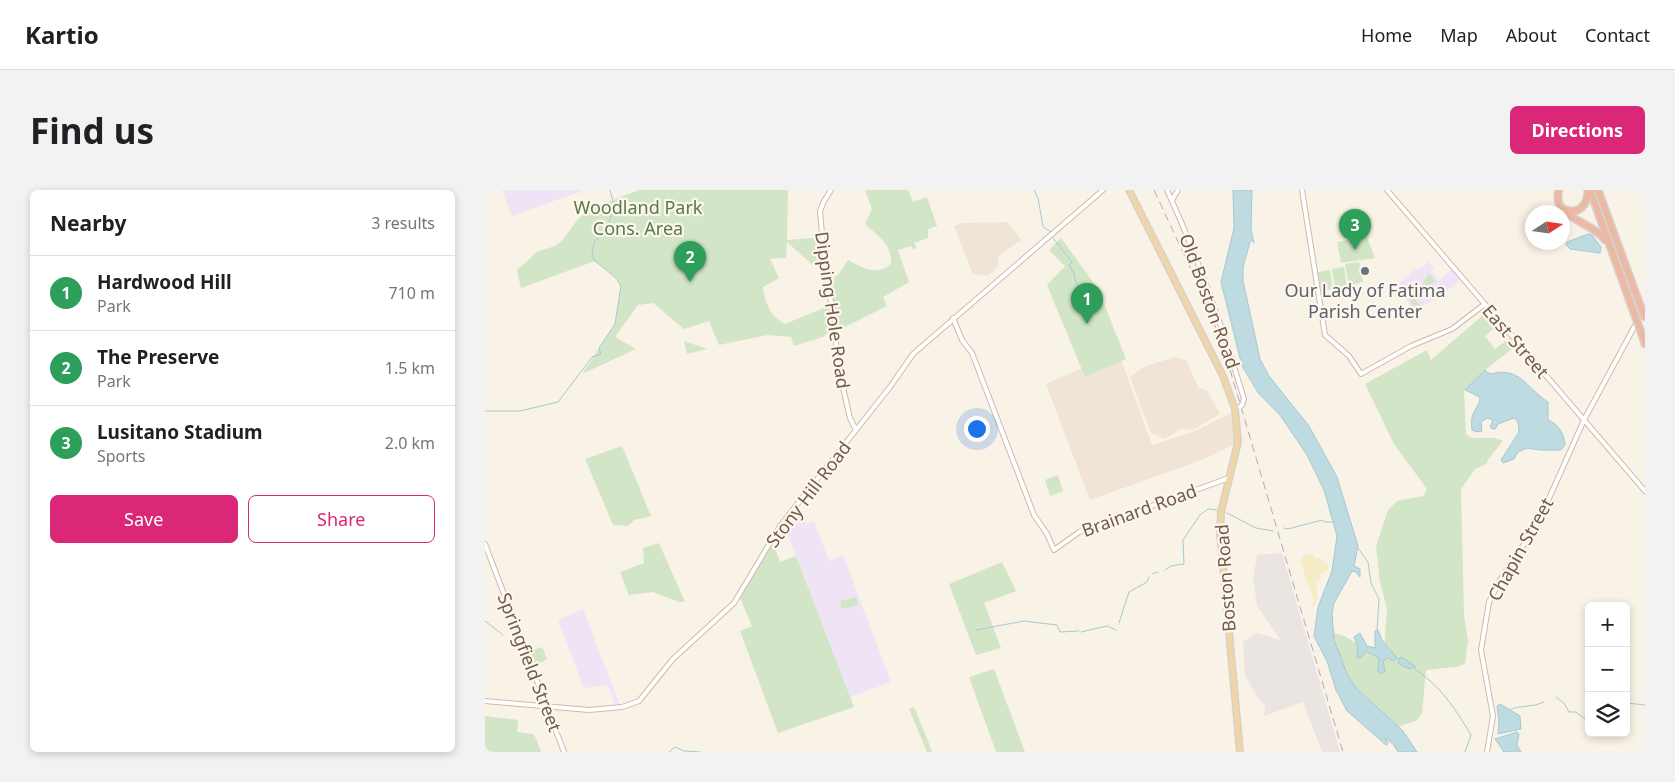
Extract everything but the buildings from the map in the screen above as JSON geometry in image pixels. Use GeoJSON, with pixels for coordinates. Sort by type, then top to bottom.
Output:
{"type":"FeatureCollection","features":[{"type":"Feature","properties":{"kind":"highway"},"geometry":{"type":"LineString","coordinates":[[1560,190],[1559,197],[1564,209],[1574,212],[1585,204],[1589,190]]}},
{"type":"Feature","properties":{"kind":"highway"},"geometry":{"type":"LineString","coordinates":[[1560,190],[1558,202],[1563,211],[1596,230],[1604,239],[1645,344]]}},
{"type":"Feature","properties":{"kind":"highway"},"geometry":{"type":"LineString","coordinates":[[1589,190],[1622,282]]}},
{"type":"Feature","properties":{"kind":"highway"},"geometry":{"type":"LineString","coordinates":[[1599,190],[1609,222],[1643,306],[1645,318]]}},
{"type":"Feature","properties":{"kind":"main road","name":"Dipping Hole Road"},"geometry":{"type":"LineString","coordinates":[[831,190],[820,211],[826,280],[835,320],[837,361],[850,418],[856,430]]}},
{"type":"Feature","properties":{"kind":"main road","name":"Stony Hill Road"},"geometry":{"type":"LineString","coordinates":[[485,701],[547,708],[605,709],[628,706],[642,699],[673,659],[734,603],[780,526],[913,354],[1103,190]]}},
{"type":"Feature","properties":{"kind":"main road","name":"Boston Road"},"geometry":{"type":"LineString","coordinates":[[1129,190],[1239,407],[1239,436],[1221,512],[1220,537],[1240,752]]}},
{"type":"Feature","properties":{"kind":"main road","name":"Old Boston Road"},"geometry":{"type":"LineString","coordinates":[[1167,190],[1188,236],[1227,344],[1243,398],[1239,407]]}},
{"type":"Feature","properties":{"kind":"main road"},"geometry":{"type":"LineString","coordinates":[[1172,200],[1178,190]]}},
{"type":"Feature","properties":{"kind":"main road"},"geometry":{"type":"LineString","coordinates":[[1302,190],[1325,335],[1347,353],[1361,374],[1417,343],[1452,330],[1485,304]]}},
{"type":"Feature","properties":{"kind":"main road","name":"East Street"},"geometry":{"type":"LineString","coordinates":[[1387,190],[1645,491]]}},
{"type":"Feature","properties":{"kind":"main road","name":"Chapin Street"},"geometry":{"type":"LineString","coordinates":[[1487,752],[1493,716],[1481,650],[1489,602],[1500,580],[1539,523],[1584,420],[1643,306]]}},
{"type":"Feature","properties":{"kind":"main road","name":"Brainard Road"},"geometry":{"type":"LineString","coordinates":[[953,318],[962,340],[972,353],[1034,516],[1047,534],[1054,550],[1079,532],[1229,478]]}},
{"type":"Feature","properties":{"kind":"main road","name":"Springfield Street"},"geometry":{"type":"LineString","coordinates":[[485,544],[563,752]]}},
{"type":"Feature","properties":{"kind":"shaded area"},"geometry":{"type":"Polygon","coordinates":[[[502,190],[584,190],[512,216],[502,190]]]}},
{"type":"Feature","properties":{"kind":"shaded area"},"geometry":{"type":"Polygon","coordinates":[[[1008,222],[1021,240],[999,256],[997,268],[988,276],[973,274],[954,226],[963,223],[1008,222]]]}},
{"type":"Feature","properties":{"kind":"shaded area"},"geometry":{"type":"Polygon","coordinates":[[[1428,262],[1434,268],[1431,271],[1437,278],[1437,282],[1452,269],[1461,279],[1436,300],[1413,309],[1396,286],[1416,268],[1418,270],[1428,262]]]}},
{"type":"Feature","properties":{"kind":"shaded area"},"geometry":{"type":"Polygon","coordinates":[[[1118,352],[1152,445],[1195,431],[1233,412],[1236,439],[1233,445],[1204,459],[1090,500],[1046,384],[1118,352]]]}},
{"type":"Feature","properties":{"kind":"shaded area"},"geometry":{"type":"Polygon","coordinates":[[[1175,357],[1186,360],[1198,387],[1207,391],[1220,414],[1192,430],[1181,429],[1164,439],[1151,433],[1130,377],[1143,367],[1175,357]]]}},
{"type":"Feature","properties":{"kind":"shaded area"},"geometry":{"type":"Polygon","coordinates":[[[799,506],[806,524],[814,521],[829,561],[843,555],[891,682],[850,697],[784,524],[799,506]]]}},
{"type":"Feature","properties":{"kind":"shaded area"},"geometry":{"type":"Polygon","coordinates":[[[1282,553],[1340,752],[1322,752],[1303,702],[1264,716],[1265,705],[1256,695],[1245,675],[1243,642],[1257,633],[1281,640],[1257,606],[1253,578],[1257,555],[1282,553]]]}},
{"type":"Feature","properties":{"kind":"shaded area"},"geometry":{"type":"Polygon","coordinates":[[[583,609],[620,706],[616,707],[608,685],[584,688],[558,620],[583,609]]]}},
{"type":"Feature","properties":{"kind":"green space","name":"Woodland Park Cons. Area"},"geometry":{"type":"Polygon","coordinates":[[[639,190],[788,190],[787,240],[823,237],[824,257],[813,265],[787,242],[786,258],[770,259],[779,278],[763,287],[765,298],[772,313],[785,324],[831,305],[827,282],[842,270],[848,260],[869,270],[880,270],[891,264],[890,251],[884,241],[865,224],[872,209],[865,190],[908,190],[913,202],[927,197],[937,226],[928,229],[928,238],[914,243],[917,248],[913,249],[911,246],[898,250],[909,282],[883,297],[887,306],[837,331],[836,327],[823,337],[794,346],[791,337],[768,335],[719,345],[709,321],[684,329],[653,303],[638,305],[615,337],[636,349],[582,374],[615,324],[621,286],[617,278],[595,261],[521,288],[517,270],[537,252],[555,246],[562,241],[578,219],[590,209],[639,190]]]}},
{"type":"Feature","properties":{"kind":"green space"},"geometry":{"type":"Polygon","coordinates":[[[1367,237],[1375,258],[1341,263],[1337,242],[1367,237]]]}},
{"type":"Feature","properties":{"kind":"green space"},"geometry":{"type":"Polygon","coordinates":[[[1061,238],[1098,289],[1126,359],[1085,377],[1047,285],[1065,266],[1049,250],[1061,238]]]}},
{"type":"Feature","properties":{"kind":"green space"},"geometry":{"type":"Polygon","coordinates":[[[1359,262],[1363,282],[1349,285],[1345,264],[1359,262]]]}},
{"type":"Feature","properties":{"kind":"green space"},"geometry":{"type":"Polygon","coordinates":[[[1344,267],[1347,287],[1335,288],[1332,269],[1344,267]]]}},
{"type":"Feature","properties":{"kind":"green space"},"geometry":{"type":"Polygon","coordinates":[[[1330,270],[1333,289],[1321,291],[1318,272],[1330,270]]]}},
{"type":"Feature","properties":{"kind":"green space"},"geometry":{"type":"Polygon","coordinates":[[[1429,273],[1435,281],[1426,289],[1422,285],[1429,273]]]}},
{"type":"Feature","properties":{"kind":"green space"},"geometry":{"type":"Polygon","coordinates":[[[1421,288],[1424,296],[1415,300],[1420,305],[1413,308],[1408,293],[1421,288]]]}},
{"type":"Feature","properties":{"kind":"green space"},"geometry":{"type":"Polygon","coordinates":[[[1488,311],[1499,324],[1485,336],[1495,349],[1511,337],[1517,345],[1485,370],[1464,391],[1466,434],[1471,438],[1495,438],[1503,441],[1486,464],[1475,469],[1461,489],[1464,616],[1468,640],[1465,664],[1456,667],[1426,670],[1422,713],[1416,721],[1397,727],[1349,681],[1331,632],[1344,636],[1367,649],[1384,650],[1387,609],[1380,582],[1376,546],[1388,510],[1397,501],[1424,496],[1427,489],[1394,444],[1365,384],[1427,350],[1431,360],[1488,311]]]}},
{"type":"Feature","properties":{"kind":"green space"},"geometry":{"type":"Polygon","coordinates":[[[684,341],[707,349],[687,354],[684,341]]]}},
{"type":"Feature","properties":{"kind":"green space"},"geometry":{"type":"Polygon","coordinates":[[[622,446],[651,516],[634,520],[628,526],[613,525],[585,459],[622,446]]]}},
{"type":"Feature","properties":{"kind":"green space"},"geometry":{"type":"Polygon","coordinates":[[[1058,475],[1063,491],[1050,496],[1045,480],[1058,475]]]}},
{"type":"Feature","properties":{"kind":"green space"},"geometry":{"type":"Polygon","coordinates":[[[659,543],[685,602],[679,602],[653,592],[629,595],[620,572],[644,563],[643,548],[659,543]]]}},
{"type":"Feature","properties":{"kind":"green space"},"geometry":{"type":"Polygon","coordinates":[[[773,543],[780,562],[796,556],[854,707],[778,733],[740,631],[752,626],[740,598],[773,543]]]}},
{"type":"Feature","properties":{"kind":"green space"},"geometry":{"type":"Polygon","coordinates":[[[1002,562],[1016,591],[984,603],[1001,648],[976,655],[949,584],[1002,562]]]}},
{"type":"Feature","properties":{"kind":"green space"},"geometry":{"type":"Polygon","coordinates":[[[856,597],[858,605],[842,609],[840,601],[856,597]]]}},
{"type":"Feature","properties":{"kind":"green space"},"geometry":{"type":"Polygon","coordinates":[[[542,647],[547,659],[534,667],[528,652],[542,647]]]}},
{"type":"Feature","properties":{"kind":"green space"},"geometry":{"type":"Polygon","coordinates":[[[994,669],[1025,752],[996,752],[969,677],[994,669]]]}},
{"type":"Feature","properties":{"kind":"green space"},"geometry":{"type":"Polygon","coordinates":[[[914,707],[932,752],[927,752],[909,709],[914,707]]]}},
{"type":"Feature","properties":{"kind":"green space"},"geometry":{"type":"Polygon","coordinates":[[[485,716],[518,720],[517,732],[534,734],[541,752],[485,752],[485,716]]]}},
{"type":"Feature","properties":{"kind":"sand"},"geometry":{"type":"Polygon","coordinates":[[[1306,554],[1312,554],[1316,559],[1320,558],[1329,566],[1326,572],[1319,575],[1321,578],[1316,582],[1317,600],[1311,608],[1314,601],[1300,560],[1306,554]]]}},
{"type":"Feature","properties":{"kind":"water"},"geometry":{"type":"Polygon","coordinates":[[[1233,190],[1252,190],[1251,230],[1254,243],[1252,240],[1250,242],[1243,267],[1243,281],[1260,359],[1269,376],[1309,426],[1337,477],[1358,546],[1354,566],[1360,569],[1360,577],[1356,572],[1352,571],[1334,603],[1332,613],[1334,640],[1347,674],[1356,688],[1403,731],[1417,752],[1398,752],[1393,744],[1385,738],[1388,744],[1386,745],[1347,711],[1336,690],[1327,661],[1314,636],[1318,607],[1332,571],[1337,536],[1324,490],[1307,455],[1280,415],[1259,394],[1242,366],[1221,282],[1234,228],[1233,190]]]}},
{"type":"Feature","properties":{"kind":"water"},"geometry":{"type":"Polygon","coordinates":[[[1588,234],[1592,235],[1601,247],[1600,253],[1570,249],[1570,241],[1588,234]]]}},
{"type":"Feature","properties":{"kind":"water"},"geometry":{"type":"Polygon","coordinates":[[[1485,370],[1490,374],[1500,372],[1515,375],[1548,402],[1548,420],[1558,427],[1563,437],[1565,445],[1561,450],[1527,448],[1518,452],[1514,459],[1503,463],[1501,460],[1519,432],[1518,422],[1514,418],[1498,424],[1495,429],[1492,429],[1490,427],[1493,420],[1487,418],[1481,422],[1482,431],[1472,430],[1472,418],[1480,397],[1465,390],[1485,370]]]}},
{"type":"Feature","properties":{"kind":"water"},"geometry":{"type":"Polygon","coordinates":[[[1378,630],[1382,640],[1397,658],[1393,661],[1388,658],[1383,661],[1385,671],[1381,674],[1378,671],[1379,658],[1366,651],[1361,658],[1357,657],[1358,647],[1354,637],[1360,633],[1367,646],[1375,648],[1375,631],[1378,630]]]}},
{"type":"Feature","properties":{"kind":"water"},"geometry":{"type":"Polygon","coordinates":[[[1402,657],[1416,667],[1410,669],[1399,664],[1398,659],[1402,657]]]}},
{"type":"Feature","properties":{"kind":"water"},"geometry":{"type":"Polygon","coordinates":[[[1500,704],[1520,716],[1521,729],[1498,734],[1497,706],[1500,704]]]}},
{"type":"Feature","properties":{"kind":"water"},"geometry":{"type":"Polygon","coordinates":[[[1517,732],[1519,734],[1517,745],[1521,752],[1504,752],[1495,739],[1517,732]]]}},
{"type":"Feature","properties":{"kind":"waterway"},"geometry":{"type":"LineString","coordinates":[[485,411],[520,411],[558,402],[592,357],[601,354],[599,348],[615,324],[621,286],[616,278],[594,260],[592,253],[594,243],[609,223],[614,205],[610,190]]}},
{"type":"Feature","properties":{"kind":"waterway"},"geometry":{"type":"LineString","coordinates":[[1034,190],[1038,198],[1043,227],[1051,232]]}},
{"type":"Feature","properties":{"kind":"waterway"},"geometry":{"type":"LineString","coordinates":[[1053,238],[1072,262],[1069,265],[1076,283],[1096,302]]}},
{"type":"Feature","properties":{"kind":"waterway"},"geometry":{"type":"LineString","coordinates":[[1165,570],[1171,566],[1184,564],[1183,540],[1200,515],[1208,509],[1217,510]]}},
{"type":"Feature","properties":{"kind":"waterway"},"geometry":{"type":"LineString","coordinates":[[1227,513],[1256,528],[1273,531]]}},
{"type":"Feature","properties":{"kind":"waterway"},"geometry":{"type":"LineString","coordinates":[[1284,528],[1288,529],[1322,520],[1324,522],[1333,522]]}},
{"type":"Feature","properties":{"kind":"waterway"},"geometry":{"type":"LineString","coordinates":[[1358,548],[1368,562],[1371,583],[1379,599],[1377,631]]}},
{"type":"Feature","properties":{"kind":"waterway"},"geometry":{"type":"LineString","coordinates":[[1152,574],[1158,572]]}},
{"type":"Feature","properties":{"kind":"waterway"},"geometry":{"type":"LineString","coordinates":[[1119,623],[1129,592],[1147,582],[1149,577]]}},
{"type":"Feature","properties":{"kind":"waterway"},"geometry":{"type":"LineString","coordinates":[[485,621],[503,635]]}},
{"type":"Feature","properties":{"kind":"waterway"},"geometry":{"type":"LineString","coordinates":[[976,630],[1024,621],[1057,625],[1060,632],[1079,631]]}},
{"type":"Feature","properties":{"kind":"waterway"},"geometry":{"type":"LineString","coordinates":[[1081,632],[1107,626],[1116,630]]}},
{"type":"Feature","properties":{"kind":"waterway"},"geometry":{"type":"LineString","coordinates":[[1415,669],[1447,699],[1471,735],[1465,752]]}},
{"type":"Feature","properties":{"kind":"waterway"},"geometry":{"type":"LineString","coordinates":[[1556,697],[1564,703],[1569,712],[1576,712],[1585,719]]}},
{"type":"Feature","properties":{"kind":"waterway"},"geometry":{"type":"LineString","coordinates":[[1510,710],[1544,702]]}},
{"type":"Feature","properties":{"kind":"waterway"},"geometry":{"type":"LineString","coordinates":[[1630,703],[1645,705]]}},
{"type":"Feature","properties":{"kind":"waterway"},"geometry":{"type":"LineString","coordinates":[[669,752],[675,747],[684,751],[700,752]]}},
{"type":"Feature","properties":{"kind":"railway"},"geometry":{"type":"LineString","coordinates":[[1154,190],[1200,289],[1223,346],[1343,752]]}},
{"type":"Feature","properties":{"kind":"place","name":"Lusitano Stadium"},"geometry":{"type":"Point","coordinates":[1355,250]}},
{"type":"Feature","properties":{"kind":"place","name":"Our Lady of Fatima Parish Center"},"geometry":{"type":"Point","coordinates":[1365,271]}},
{"type":"Feature","properties":{"kind":"place","name":"The Preserve"},"geometry":{"type":"Point","coordinates":[690,282]}},
{"type":"Feature","properties":{"kind":"place","name":"Hardwood Hill"},"geometry":{"type":"Point","coordinates":[1087,324]}}]}
